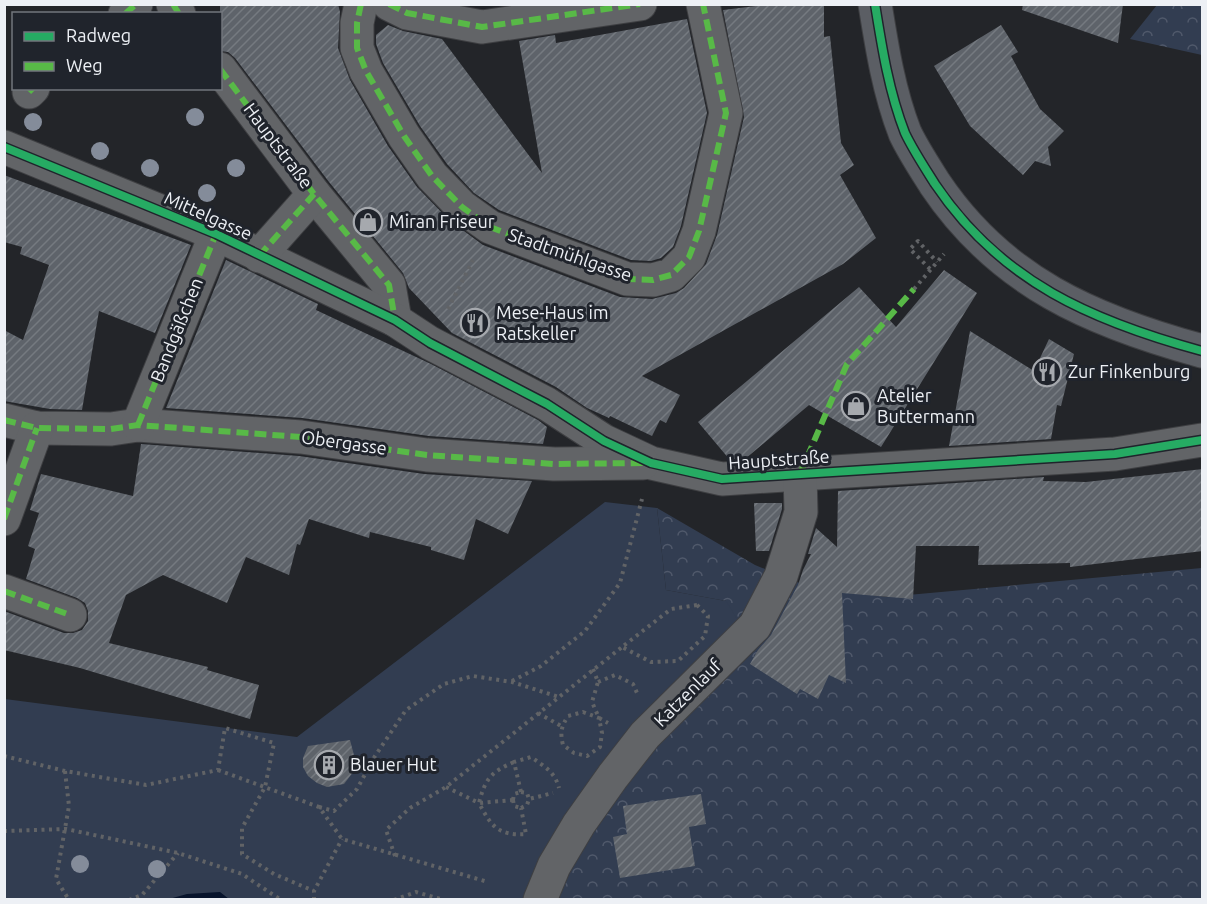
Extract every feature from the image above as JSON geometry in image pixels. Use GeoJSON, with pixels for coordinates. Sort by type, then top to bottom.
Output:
{"type":"FeatureCollection","features":[{"type":"Feature","properties":{"kind":"main road"},"geometry":{"type":"LineString","coordinates":[[874,4],[880,46],[906,134],[942,194],[969,227],[1021,275],[1047,291],[1114,323],[1203,351]]}},
{"type":"Feature","properties":{"kind":"street","name":"Stadtmühlgasse"},"geometry":{"type":"LineString","coordinates":[[361,4],[357,23],[357,48],[366,71],[398,126],[432,176],[462,207],[490,227],[627,279],[653,280],[671,274],[689,257],[699,231],[726,112],[702,4]]}},
{"type":"Feature","properties":{"kind":"street"},"geometry":{"type":"LineString","coordinates":[[389,4],[407,14],[482,27],[640,4]]}},
{"type":"Feature","properties":{"kind":"street","name":"Hauptstraße"},"geometry":{"type":"LineString","coordinates":[[222,72],[314,194],[389,285],[395,320],[430,343],[547,404],[604,441],[651,463],[722,479],[1115,454],[1203,440]]}},
{"type":"Feature","properties":{"kind":"street","name":"Mittelgasse"},"geometry":{"type":"LineString","coordinates":[[4,147],[216,234],[395,320]]}},
{"type":"Feature","properties":{"kind":"street","name":"Hauptstraße"},"geometry":{"type":"LineString","coordinates":[[259,256],[314,194]]}},
{"type":"Feature","properties":{"kind":"street","name":"Bandgäßchen"},"geometry":{"type":"LineString","coordinates":[[138,424],[216,234]]}},
{"type":"Feature","properties":{"kind":"street","name":"Obergasse"},"geometry":{"type":"LineString","coordinates":[[4,420],[38,428],[111,429],[138,424],[301,437],[427,455],[554,464],[651,463]]}},
{"type":"Feature","properties":{"kind":"street"},"geometry":{"type":"LineString","coordinates":[[4,519],[38,428]]}},
{"type":"Feature","properties":{"kind":"street","name":"Katzenlauf"},"geometry":{"type":"LineString","coordinates":[[540,900],[554,866],[579,824],[645,735],[755,626],[781,576],[801,512],[800,474]]}},
{"type":"Feature","properties":{"kind":"street"},"geometry":{"type":"LineString","coordinates":[[4,591],[70,615]]}},
{"type":"Feature","properties":{"kind":"path"},"geometry":{"type":"LineString","coordinates":[[430,343],[490,227]]}},
{"type":"Feature","properties":{"kind":"path"},"geometry":{"type":"LineString","coordinates":[[914,289],[930,270],[910,249],[918,241],[937,262]]}},
{"type":"Feature","properties":{"kind":"path"},"geometry":{"type":"LineString","coordinates":[[512,682],[541,666],[585,631],[620,583],[651,463]]}},
{"type":"Feature","properties":{"kind":"path"},"geometry":{"type":"LineString","coordinates":[[395,856],[386,830],[410,808],[446,787],[622,646],[671,609],[696,605],[708,616],[705,636],[678,661],[651,662],[622,646]]}},
{"type":"Feature","properties":{"kind":"path"},"geometry":{"type":"LineString","coordinates":[[593,669],[598,682],[592,702],[599,718],[602,733],[600,747],[587,756],[574,753],[563,745],[561,726],[568,716],[583,712],[599,718],[613,725]]}},
{"type":"Feature","properties":{"kind":"path"},"geometry":{"type":"LineString","coordinates":[[598,682],[615,675],[633,684],[641,701]]}},
{"type":"Feature","properties":{"kind":"path"},"geometry":{"type":"LineString","coordinates":[[4,756],[65,771],[146,785],[218,770],[334,811],[357,789],[375,756],[406,710],[444,684],[473,676],[512,682],[559,697]]}},
{"type":"Feature","properties":{"kind":"path"},"geometry":{"type":"LineString","coordinates":[[538,713],[561,726]]}},
{"type":"Feature","properties":{"kind":"path"},"geometry":{"type":"LineString","coordinates":[[218,770],[225,728],[274,743],[265,787],[242,828],[242,855],[274,874],[314,891]]}},
{"type":"Feature","properties":{"kind":"path"},"geometry":{"type":"LineString","coordinates":[[521,808],[526,834],[511,835],[497,829],[479,803],[483,786],[490,776],[499,768],[531,757],[556,777],[560,792],[529,799]]}},
{"type":"Feature","properties":{"kind":"path"},"geometry":{"type":"LineString","coordinates":[[514,762],[521,792]]}},
{"type":"Feature","properties":{"kind":"path"},"geometry":{"type":"LineString","coordinates":[[65,771],[69,806],[56,879],[69,900]]}},
{"type":"Feature","properties":{"kind":"path"},"geometry":{"type":"LineString","coordinates":[[446,787],[479,803],[513,800]]}},
{"type":"Feature","properties":{"kind":"path"},"geometry":{"type":"LineString","coordinates":[[527,793],[529,799],[527,806],[521,808],[514,806],[514,794],[527,793]]}},
{"type":"Feature","properties":{"kind":"path"},"geometry":{"type":"LineString","coordinates":[[319,807],[342,839],[488,882]]}},
{"type":"Feature","properties":{"kind":"path"},"geometry":{"type":"LineString","coordinates":[[4,831],[66,829],[178,854],[242,874],[281,900]]}},
{"type":"Feature","properties":{"kind":"path"},"geometry":{"type":"LineString","coordinates":[[314,900],[314,891],[342,839]]}},
{"type":"Feature","properties":{"kind":"path"},"geometry":{"type":"LineString","coordinates":[[129,900],[142,895],[178,854]]}},
{"type":"Feature","properties":{"kind":"path"},"geometry":{"type":"LineString","coordinates":[[394,900],[416,892],[444,900]]}},
{"type":"Feature","properties":{"kind":"green space"},"geometry":{"type":"Polygon","coordinates":[[[1157,5],[1202,5],[1202,55],[1130,39],[1157,5]]]}},
{"type":"Feature","properties":{"kind":"green space"},"geometry":{"type":"Polygon","coordinates":[[[605,502],[657,508],[666,590],[726,601],[739,622],[534,899],[5,900],[5,699],[297,737],[605,502]]]}},
{"type":"Feature","properties":{"kind":"green space"},"geometry":{"type":"Polygon","coordinates":[[[657,508],[755,565],[802,584],[886,597],[1202,568],[1202,899],[534,900],[726,601],[666,590],[657,508]]]}},
{"type":"Feature","properties":{"kind":"shaded area"},"geometry":{"type":"Polygon","coordinates":[[[220,892],[229,899],[169,899],[187,894],[220,892]]]}},
{"type":"Feature","properties":{"kind":"building"},"geometry":{"type":"Polygon","coordinates":[[[220,4],[338,4],[340,12],[338,48],[350,80],[388,146],[417,187],[449,220],[483,245],[620,297],[652,299],[676,293],[684,288],[706,264],[717,235],[744,117],[723,10],[771,4],[824,4],[824,37],[830,36],[841,143],[854,165],[840,175],[876,238],[843,264],[642,376],[680,395],[666,423],[660,420],[652,436],[587,408],[556,387],[452,333],[409,288],[403,273],[329,182],[235,58],[228,52],[222,51],[222,12],[220,12],[220,4]]]}},
{"type":"Feature","properties":{"kind":"building"},"geometry":{"type":"Polygon","coordinates":[[[1023,4],[1123,4],[1118,43],[1022,10],[1023,4]]]}},
{"type":"Feature","properties":{"kind":"building"},"geometry":{"type":"Polygon","coordinates":[[[687,19],[707,113],[681,226],[673,247],[661,258],[651,261],[631,260],[499,210],[474,193],[447,164],[420,126],[383,63],[376,44],[376,35],[388,25],[403,31],[442,39],[542,173],[519,41],[555,35],[556,43],[687,19]]]}},
{"type":"Feature","properties":{"kind":"building"},"geometry":{"type":"Polygon","coordinates":[[[1001,25],[1018,52],[1011,56],[1040,109],[1064,131],[1048,147],[1051,166],[1035,161],[1023,175],[970,126],[934,66],[1001,25]]]}},
{"type":"Feature","properties":{"kind":"building"},"geometry":{"type":"Polygon","coordinates":[[[4,175],[191,245],[155,333],[99,311],[82,410],[50,409],[4,401],[4,330],[23,340],[49,265],[20,254],[22,247],[4,242],[4,175]]]}},
{"type":"Feature","properties":{"kind":"building"},"geometry":{"type":"Polygon","coordinates":[[[226,260],[318,304],[316,310],[431,364],[538,420],[547,427],[543,444],[429,436],[302,418],[166,408],[226,260]]]}},
{"type":"Feature","properties":{"kind":"building"},"geometry":{"type":"Polygon","coordinates":[[[944,270],[977,293],[881,447],[809,405],[745,459],[730,460],[698,422],[859,287],[896,327],[944,270]]]}},
{"type":"Feature","properties":{"kind":"building"},"geometry":{"type":"Polygon","coordinates":[[[970,331],[1034,371],[1049,339],[1074,354],[1061,406],[1057,405],[1051,439],[949,446],[970,331]]]}},
{"type":"Feature","properties":{"kind":"building"},"geometry":{"type":"Polygon","coordinates":[[[141,444],[299,456],[424,474],[532,481],[508,534],[476,519],[464,560],[431,550],[431,547],[370,532],[369,538],[309,519],[300,545],[297,544],[289,575],[246,557],[227,603],[163,575],[126,595],[109,643],[208,667],[207,670],[259,685],[250,719],[80,668],[4,650],[4,611],[64,633],[82,630],[88,621],[85,603],[26,579],[35,549],[28,546],[39,513],[30,510],[41,474],[133,496],[141,444]]]}},
{"type":"Feature","properties":{"kind":"building"},"geometry":{"type":"Polygon","coordinates":[[[1203,469],[1203,551],[1070,567],[1070,563],[978,565],[979,546],[916,546],[913,599],[842,593],[846,683],[829,675],[818,699],[800,689],[797,694],[750,664],[771,635],[798,585],[811,554],[808,554],[816,528],[837,547],[838,491],[1044,477],[1043,481],[1086,482],[1203,469]]]}},
{"type":"Feature","properties":{"kind":"building"},"geometry":{"type":"Polygon","coordinates":[[[754,503],[782,503],[769,551],[756,551],[754,503]]]}},
{"type":"Feature","properties":{"kind":"building","name":"Blauer Hut"},"geometry":{"type":"Polygon","coordinates":[[[350,740],[356,763],[354,771],[344,784],[327,787],[308,776],[303,767],[303,758],[308,746],[350,740]]]}},
{"type":"Feature","properties":{"kind":"building"},"geometry":{"type":"Polygon","coordinates":[[[701,794],[706,824],[689,827],[695,866],[620,878],[613,837],[627,834],[623,806],[701,794]]]}},
{"type":"Feature","properties":{"kind":"marked path"},"geometry":{"type":"LineString","coordinates":[[127,12],[136,4]]}},
{"type":"Feature","properties":{"kind":"marked path"},"geometry":{"type":"LineString","coordinates":[[173,4],[178,12]]}},
{"type":"Feature","properties":{"kind":"marked path"},"geometry":{"type":"LineString","coordinates":[[361,4],[357,23],[357,48],[366,71],[404,136],[432,176],[462,207],[490,227],[627,279],[653,280],[671,275],[689,257],[699,231],[726,113],[703,4]]}},
{"type":"Feature","properties":{"kind":"marked path"},"geometry":{"type":"LineString","coordinates":[[389,4],[407,13],[482,27],[640,4]]}},
{"type":"Feature","properties":{"kind":"marked path"},"geometry":{"type":"LineString","coordinates":[[222,72],[314,194],[389,285],[395,320]]}},
{"type":"Feature","properties":{"kind":"marked path"},"geometry":{"type":"LineString","coordinates":[[259,256],[314,194]]}},
{"type":"Feature","properties":{"kind":"marked path"},"geometry":{"type":"LineString","coordinates":[[138,425],[216,234]]}},
{"type":"Feature","properties":{"kind":"marked path"},"geometry":{"type":"LineString","coordinates":[[800,474],[847,364],[914,289]]}},
{"type":"Feature","properties":{"kind":"marked path"},"geometry":{"type":"LineString","coordinates":[[4,420],[37,428],[111,429],[138,425],[301,437],[427,455],[554,464],[645,463]]}},
{"type":"Feature","properties":{"kind":"marked path"},"geometry":{"type":"LineString","coordinates":[[4,519],[37,428]]}},
{"type":"Feature","properties":{"kind":"marked path"},"geometry":{"type":"LineString","coordinates":[[4,591],[70,615]]}},
{"type":"Feature","properties":{"kind":"cycle path"},"geometry":{"type":"LineString","coordinates":[[875,4],[890,86],[905,133],[935,184],[961,218],[989,247],[1019,272],[1052,293],[1123,326],[1202,351]]}},
{"type":"Feature","properties":{"kind":"cycle path"},"geometry":{"type":"LineString","coordinates":[[4,147],[216,234],[395,320],[430,343],[547,404],[604,441],[651,463],[722,479],[1115,454],[1202,440]]}},
{"type":"Feature","properties":{"kind":"place","name":"Miran Friseur"},"geometry":{"type":"Point","coordinates":[368,222]}},
{"type":"Feature","properties":{"kind":"place","name":"Mese-Haus im Ratskeller"},"geometry":{"type":"Point","coordinates":[475,323]}},
{"type":"Feature","properties":{"kind":"place","name":"Zur Finkenburg"},"geometry":{"type":"Point","coordinates":[1047,372]}},
{"type":"Feature","properties":{"kind":"place","name":"Atelier Buttermann"},"geometry":{"type":"Point","coordinates":[856,406]}},
{"type":"Feature","properties":{"kind":"place","name":"Blauer Hut"},"geometry":{"type":"Point","coordinates":[329,765]}}]}
